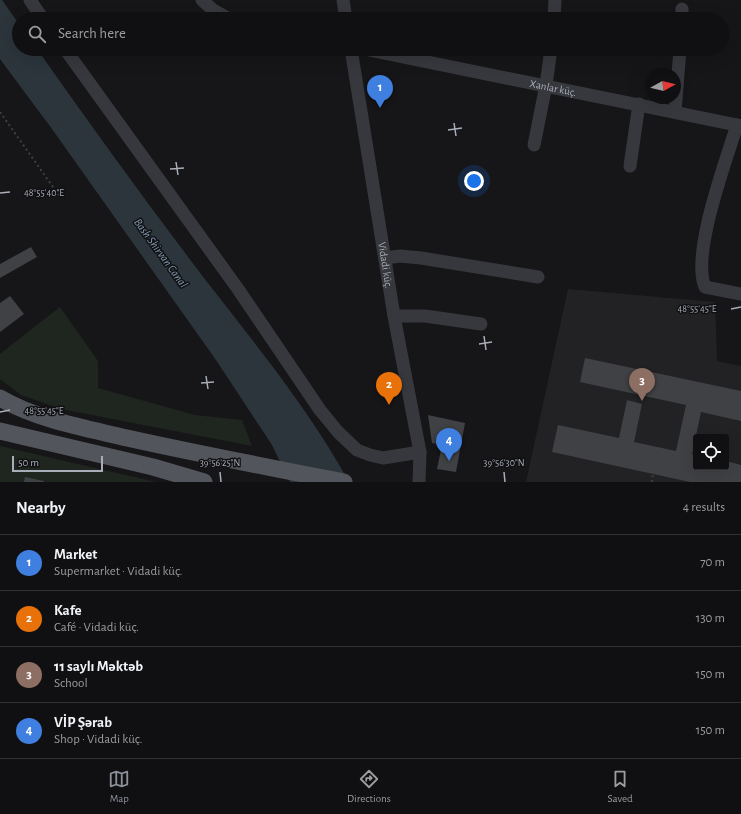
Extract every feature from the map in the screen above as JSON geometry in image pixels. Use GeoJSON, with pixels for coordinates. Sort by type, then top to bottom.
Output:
{"type":"FeatureCollection","features":[{"type":"Feature","properties":{"kind":"main road"},"geometry":{"type":"LineString","coordinates":[[0,398],[31,413],[80,427],[344,482]]}},
{"type":"Feature","properties":{"kind":"main road"},"geometry":{"type":"LineString","coordinates":[[0,431],[153,467],[204,482]]}},
{"type":"Feature","properties":{"kind":"street"},"geometry":{"type":"LineString","coordinates":[[30,0],[38,12]]}},
{"type":"Feature","properties":{"kind":"street"},"geometry":{"type":"LineString","coordinates":[[202,0],[217,12]]}},
{"type":"Feature","properties":{"kind":"street"},"geometry":{"type":"LineString","coordinates":[[343,0],[345,12]]}},
{"type":"Feature","properties":{"kind":"street"},"geometry":{"type":"LineString","coordinates":[[554,12],[555,0]]}},
{"type":"Feature","properties":{"kind":"street"},"geometry":{"type":"LineString","coordinates":[[70,56],[238,289],[320,410],[338,432],[356,450],[370,455],[384,458],[420,452]]}},
{"type":"Feature","properties":{"kind":"street","name":"Vidadi küç."},"geometry":{"type":"LineString","coordinates":[[352,56],[394,316],[420,452],[419,482]]}},
{"type":"Feature","properties":{"kind":"street","name":"Xanlar küç."},"geometry":{"type":"LineString","coordinates":[[399,56],[639,104],[739,126]]}},
{"type":"Feature","properties":{"kind":"street"},"geometry":{"type":"LineString","coordinates":[[534,145],[550,56]]}},
{"type":"Feature","properties":{"kind":"street"},"geometry":{"type":"LineString","coordinates":[[676,112],[680,56]]}},
{"type":"Feature","properties":{"kind":"street"},"geometry":{"type":"LineString","coordinates":[[630,166],[639,104]]}},
{"type":"Feature","properties":{"kind":"street"},"geometry":{"type":"LineString","coordinates":[[739,126],[708,217],[701,278],[705,287],[741,294]]}},
{"type":"Feature","properties":{"kind":"street"},"geometry":{"type":"LineString","coordinates":[[385,258],[400,256],[421,258],[538,277]]}},
{"type":"Feature","properties":{"kind":"street"},"geometry":{"type":"LineString","coordinates":[[394,316],[425,316],[481,324]]}},
{"type":"Feature","properties":{"kind":"path"},"geometry":{"type":"LineString","coordinates":[[0,112],[60,197]]}},
{"type":"Feature","properties":{"kind":"path"},"geometry":{"type":"LineString","coordinates":[[652,482],[653,474]]}},
{"type":"Feature","properties":{"kind":"shaded area"},"geometry":{"type":"Polygon","coordinates":[[[568,289],[715,302],[717,361],[741,366],[741,482],[526,482],[568,289]]]}},
{"type":"Feature","properties":{"kind":"shaded area"},"geometry":{"type":"Polygon","coordinates":[[[60,307],[98,361],[98,388],[195,415],[242,420],[252,446],[61,409],[21,395],[0,379],[0,354],[60,307]]]}},
{"type":"Feature","properties":{"kind":"shaded area"},"geometry":{"type":"Polygon","coordinates":[[[0,446],[156,482],[0,482],[0,446]]]}},
{"type":"Feature","properties":{"kind":"water","name":"Bash Shirvan Canal"},"geometry":{"type":"Polygon","coordinates":[[[0,0],[2,0],[12,14],[12,56],[42,56],[161,221],[281,377],[317,429],[349,482],[290,482],[272,445],[216,360],[52,129],[0,59],[0,0]]]}},
{"type":"Feature","properties":{"kind":"building"},"geometry":{"type":"Polygon","coordinates":[[[31,247],[37,257],[0,278],[0,264],[31,247]]]}},
{"type":"Feature","properties":{"kind":"building"},"geometry":{"type":"Polygon","coordinates":[[[10,296],[24,314],[0,332],[0,303],[10,296]]]}},
{"type":"Feature","properties":{"kind":"building"},"geometry":{"type":"Polygon","coordinates":[[[585,358],[741,391],[741,421],[701,412],[696,434],[693,434],[692,454],[693,470],[729,470],[729,462],[741,465],[741,482],[690,482],[552,452],[558,425],[619,438],[627,400],[642,404],[634,442],[676,451],[686,405],[580,382],[585,358]]]}},
{"type":"Feature","properties":{"kind":"building"},"geometry":{"type":"Polygon","coordinates":[[[428,415],[465,423],[456,472],[437,469],[442,445],[432,443],[428,415]]]}},
{"type":"Feature","properties":{"kind":"building"},"geometry":{"type":"Polygon","coordinates":[[[25,477],[44,481],[44,482],[24,482],[25,477]]]}},
{"type":"Feature","properties":{"kind":"place","name":"Market"},"geometry":{"type":"Point","coordinates":[380,108]}},
{"type":"Feature","properties":{"kind":"place","name":"11 saylı Məktəb"},"geometry":{"type":"Point","coordinates":[642,401]}},
{"type":"Feature","properties":{"kind":"place","name":"Kafe"},"geometry":{"type":"Point","coordinates":[389,405]}},
{"type":"Feature","properties":{"kind":"place","name":"VİP Şərab"},"geometry":{"type":"Point","coordinates":[449,461]}}]}
